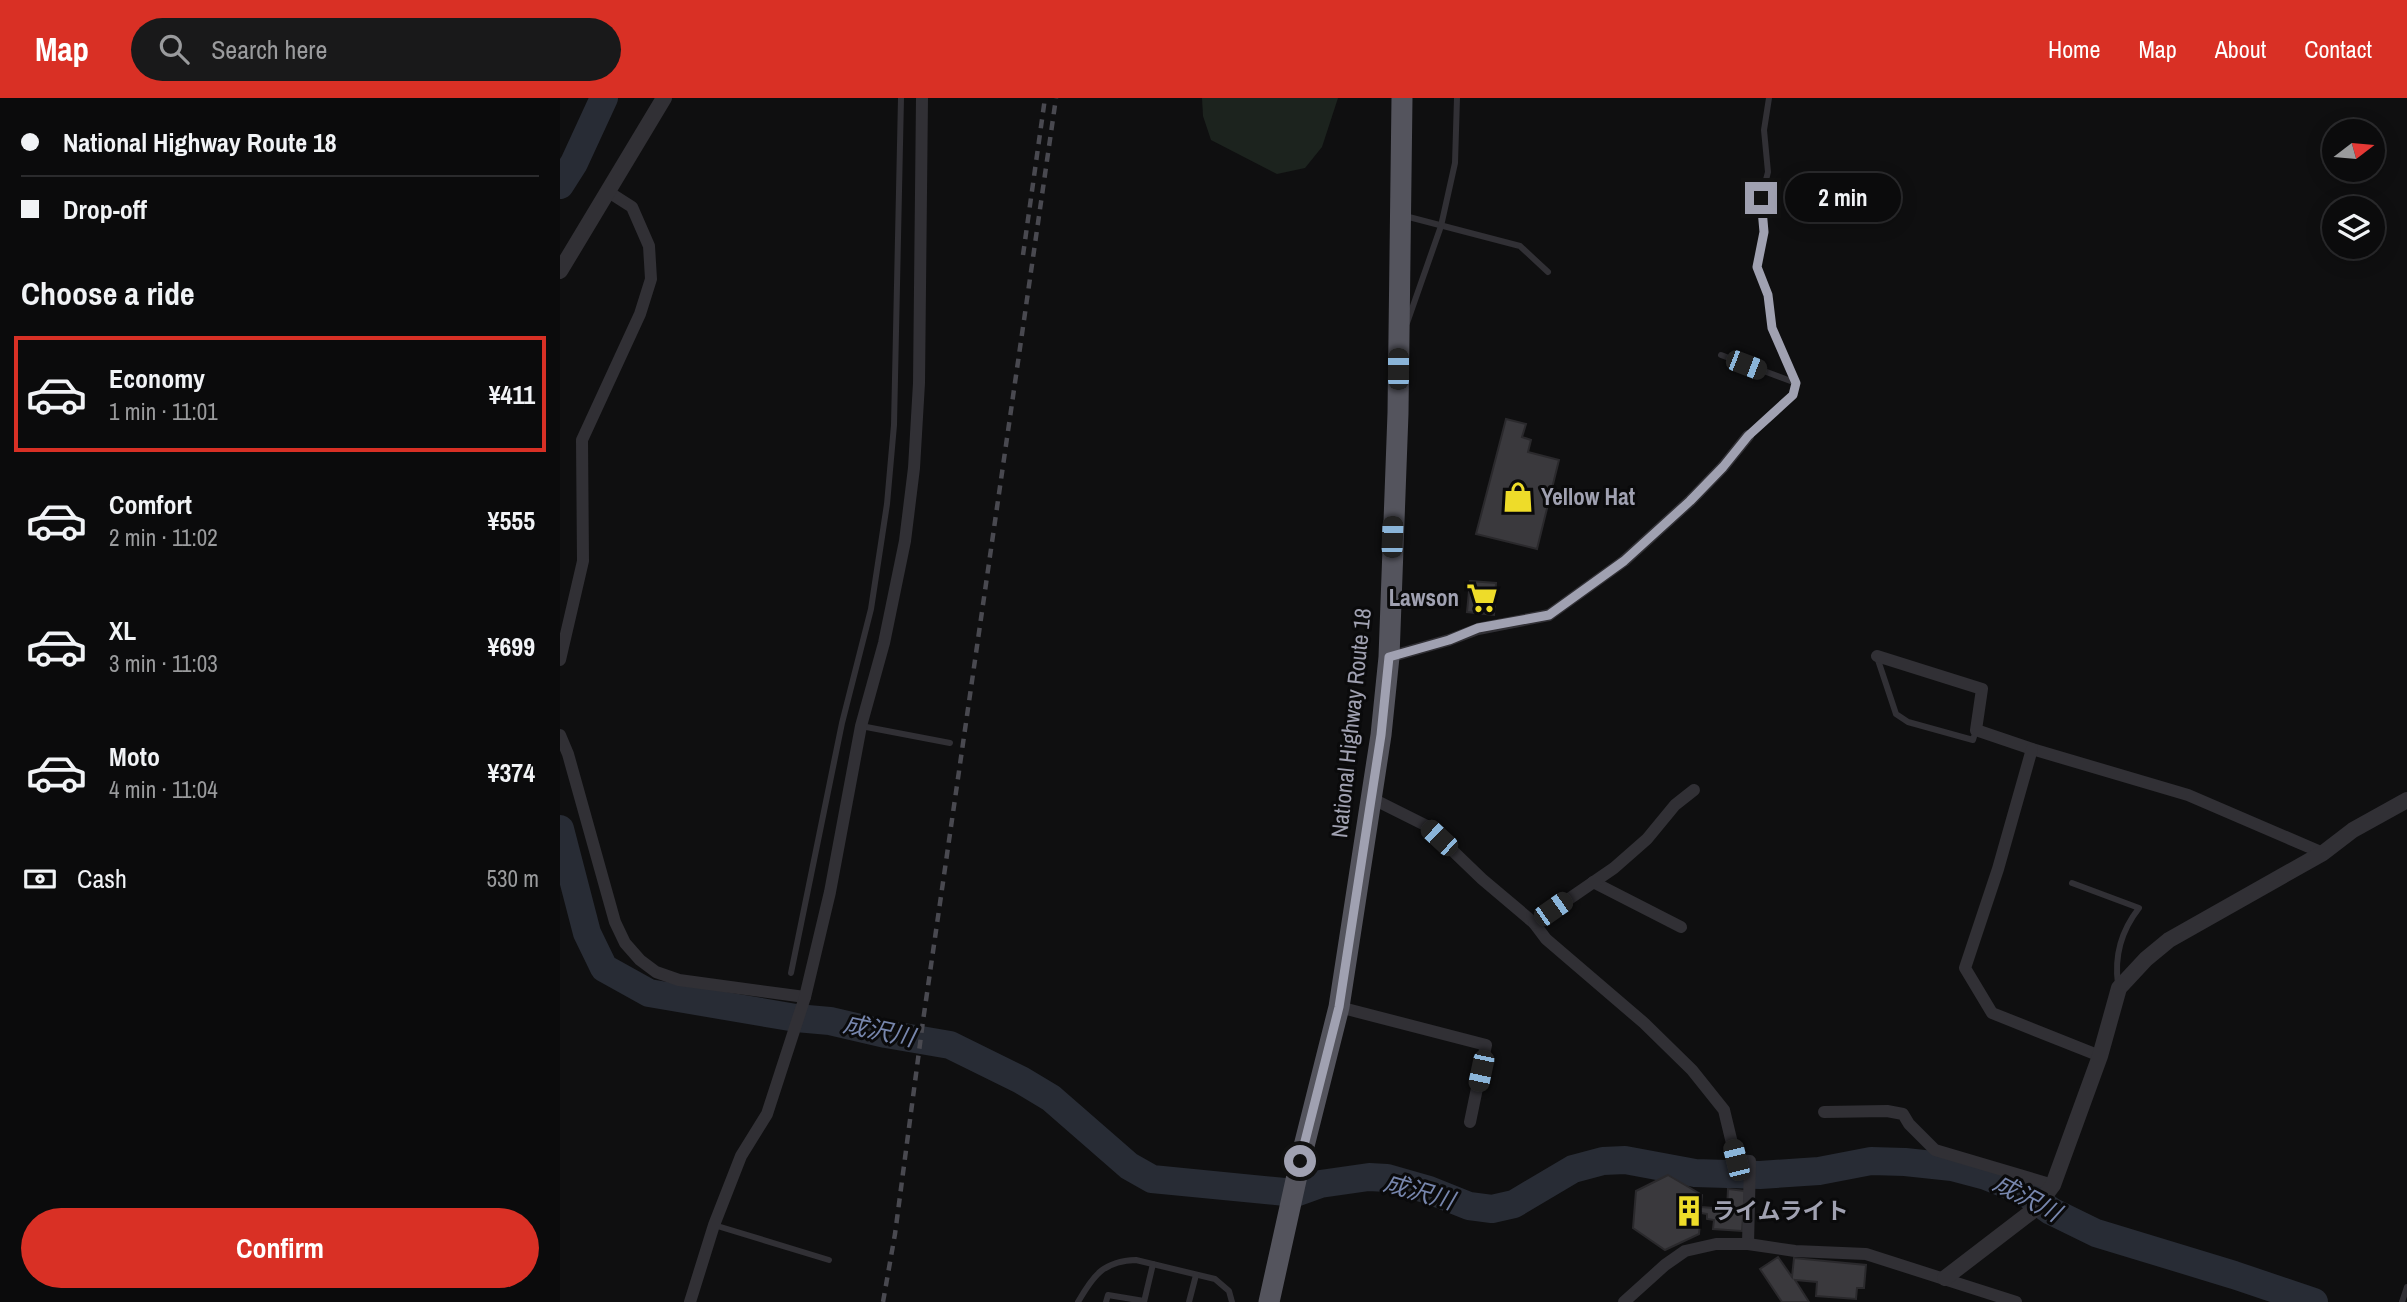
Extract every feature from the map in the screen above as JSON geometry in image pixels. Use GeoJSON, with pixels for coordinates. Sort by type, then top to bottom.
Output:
{"type":"FeatureCollection","features":[{"type":"Feature","properties":{"kind":"highway","name":"National Highway Route 18"},"geometry":{"type":"LineString","coordinates":[[1269,1302],[1300,1161],[1339,1007],[1389,657],[1399,347],[1402,98]]}},
{"type":"Feature","properties":{"kind":"street"},"geometry":{"type":"LineString","coordinates":[[560,271],[664,98]]}},
{"type":"Feature","properties":{"kind":"street"},"geometry":{"type":"LineString","coordinates":[[690,1302],[714,1225],[741,1156],[767,1114],[805,997],[830,892],[861,726],[884,643],[905,541],[914,468],[919,383],[922,98]]}},
{"type":"Feature","properties":{"kind":"street"},"geometry":{"type":"LineString","coordinates":[[560,660],[583,561],[582,440],[640,314],[651,279],[649,246],[632,207],[607,191]]}},
{"type":"Feature","properties":{"kind":"street"},"geometry":{"type":"LineString","coordinates":[[1389,657],[1449,640],[1478,628],[1549,615],[1633,552],[1690,501],[1748,436]]}},
{"type":"Feature","properties":{"kind":"street"},"geometry":{"type":"LineString","coordinates":[[1877,656],[1982,689],[1976,730],[2188,794],[2323,853]]}},
{"type":"Feature","properties":{"kind":"street"},"geometry":{"type":"LineString","coordinates":[[560,735],[568,754],[615,922],[625,943],[640,960],[656,972],[679,980],[805,997]]}},
{"type":"Feature","properties":{"kind":"street"},"geometry":{"type":"LineString","coordinates":[[2032,749],[1998,870],[1965,968],[1992,1013],[2100,1056]]}},
{"type":"Feature","properties":{"kind":"street"},"geometry":{"type":"LineString","coordinates":[[1534,923],[1593,882],[1647,839],[1675,806],[1694,790]]}},
{"type":"Feature","properties":{"kind":"street"},"geometry":{"type":"LineString","coordinates":[[1371,797],[1427,826],[1482,879],[1534,923],[1546,939],[1644,1023],[1692,1070],[1724,1110],[1736,1160],[1750,1161],[1748,1244]]}},
{"type":"Feature","properties":{"kind":"street"},"geometry":{"type":"LineString","coordinates":[[1945,1278],[2035,1209],[2050,1189],[2100,1056],[2119,988],[2146,959],[2169,940],[2323,853],[2353,830],[2407,800]]}},
{"type":"Feature","properties":{"kind":"street"},"geometry":{"type":"LineString","coordinates":[[1593,882],[1681,927]]}},
{"type":"Feature","properties":{"kind":"street"},"geometry":{"type":"LineString","coordinates":[[1339,1007],[1486,1045],[1470,1122]]}},
{"type":"Feature","properties":{"kind":"street"},"geometry":{"type":"LineString","coordinates":[[1824,1112],[1887,1111],[1903,1114],[1909,1124],[1935,1150],[2050,1189]]}},
{"type":"Feature","properties":{"kind":"street"},"geometry":{"type":"LineString","coordinates":[[1624,1302],[1685,1251],[1716,1244],[1748,1244],[1795,1251],[1866,1254],[2016,1302]]}},
{"type":"Feature","properties":{"kind":"lane"},"geometry":{"type":"LineString","coordinates":[[791,973],[842,723],[871,609],[887,504],[894,425],[901,98]]}},
{"type":"Feature","properties":{"kind":"lane"},"geometry":{"type":"LineString","coordinates":[[1399,347],[1441,226],[1455,163],[1457,98]]}},
{"type":"Feature","properties":{"kind":"lane"},"geometry":{"type":"LineString","coordinates":[[1748,436],[1793,395],[1796,383],[1772,328],[1768,295],[1757,267],[1764,232],[1761,198],[1768,172],[1765,130],[1769,98]]}},
{"type":"Feature","properties":{"kind":"lane"},"geometry":{"type":"LineString","coordinates":[[1400,214],[1520,246],[1548,272]]}},
{"type":"Feature","properties":{"kind":"lane"},"geometry":{"type":"LineString","coordinates":[[1721,355],[1796,383]]}},
{"type":"Feature","properties":{"kind":"lane"},"geometry":{"type":"LineString","coordinates":[[1877,656],[1896,714],[1908,722],[1973,740],[1976,730]]}},
{"type":"Feature","properties":{"kind":"lane"},"geometry":{"type":"LineString","coordinates":[[861,726],[950,743]]}},
{"type":"Feature","properties":{"kind":"lane"},"geometry":{"type":"LineString","coordinates":[[2073,883],[2139,908],[2120,941],[2116,967],[2119,988]]}},
{"type":"Feature","properties":{"kind":"lane"},"geometry":{"type":"LineString","coordinates":[[714,1225],[829,1260]]}},
{"type":"Feature","properties":{"kind":"lane"},"geometry":{"type":"LineString","coordinates":[[1078,1302],[1093,1277],[1110,1265],[1124,1260],[1215,1279],[1229,1291],[1232,1302]]}},
{"type":"Feature","properties":{"kind":"lane"},"geometry":{"type":"LineString","coordinates":[[1106,1302],[1108,1295],[1144,1301],[1153,1264]]}},
{"type":"Feature","properties":{"kind":"lane"},"geometry":{"type":"LineString","coordinates":[[1189,1302],[1196,1275]]}},
{"type":"Feature","properties":{"kind":"lane"},"geometry":{"type":"LineString","coordinates":[[2402,1302],[2407,1287]]}},
{"type":"Feature","properties":{"kind":"shaded area"},"geometry":{"type":"Polygon","coordinates":[[[1202,98],[1338,98],[1322,147],[1305,168],[1277,174],[1211,140],[1203,116],[1202,98]]]}},
{"type":"Feature","properties":{"kind":"building","name":"Yellow Hat"},"geometry":{"type":"Polygon","coordinates":[[[1506,419],[1526,424],[1522,437],[1531,440],[1528,452],[1559,460],[1537,549],[1476,534],[1506,419]]]}},
{"type":"Feature","properties":{"kind":"building","name":"Lawson"},"geometry":{"type":"Polygon","coordinates":[[[1470,581],[1496,583],[1494,615],[1467,612],[1470,581]]]}},
{"type":"Feature","properties":{"kind":"building","name":"ライムライト"},"geometry":{"type":"Polygon","coordinates":[[[1668,1175],[1702,1195],[1701,1207],[1727,1209],[1728,1189],[1745,1191],[1742,1231],[1713,1229],[1714,1220],[1707,1219],[1707,1214],[1701,1213],[1699,1234],[1665,1250],[1633,1228],[1636,1191],[1668,1175]]]}},
{"type":"Feature","properties":{"kind":"building"},"geometry":{"type":"Polygon","coordinates":[[[1778,1257],[1792,1277],[1794,1258],[1866,1265],[1864,1288],[1857,1288],[1856,1299],[1816,1296],[1817,1282],[1795,1280],[1809,1302],[1782,1302],[1760,1269],[1778,1257]]]}},
{"type":"Feature","properties":{"kind":"waterway"},"geometry":{"type":"LineString","coordinates":[[560,185],[574,163],[604,98]]}},
{"type":"Feature","properties":{"kind":"waterway","name":"成沢川"},"geometry":{"type":"LineString","coordinates":[[560,829],[587,933],[604,968],[649,993],[796,1018],[830,1021],[950,1045],[1051,1098],[1129,1166],[1152,1179],[1295,1193],[1320,1184],[1369,1177],[1387,1178],[1429,1190],[1469,1206],[1492,1209],[1514,1204],[1573,1169],[1603,1161],[1625,1160],[1695,1173],[1760,1175],[1819,1171],[1871,1161],[1905,1162],[1952,1167],[1986,1176],[2023,1191],[2051,1211],[2096,1233],[2314,1302]]}},
{"type":"Feature","properties":{"kind":"railway"},"geometry":{"type":"LineString","coordinates":[[1023,255],[1045,98]]}},
{"type":"Feature","properties":{"kind":"railway"},"geometry":{"type":"LineString","coordinates":[[883,1302],[895,1234],[923,1021],[1056,98]]}},
{"type":"Feature","properties":{"kind":"place","name":"Yellow Hat"},"geometry":{"type":"Point","coordinates":[1518,497]}},
{"type":"Feature","properties":{"kind":"place","name":"Lawson"},"geometry":{"type":"Point","coordinates":[1482,598]}},
{"type":"Feature","properties":{"kind":"place","name":"ライムライト"},"geometry":{"type":"Point","coordinates":[1689,1211]}},
{"type":"Feature","properties":{"kind":"route"},"geometry":{"type":"LineString","coordinates":[[1300,1161],[1339,1007],[1349,952],[1381,735],[1389,657],[1449,640],[1478,628],[1549,615],[1624,561],[1690,501],[1748,436],[1793,395],[1796,383],[1772,328],[1768,295],[1757,267],[1764,232],[1761,198]]}}]}
